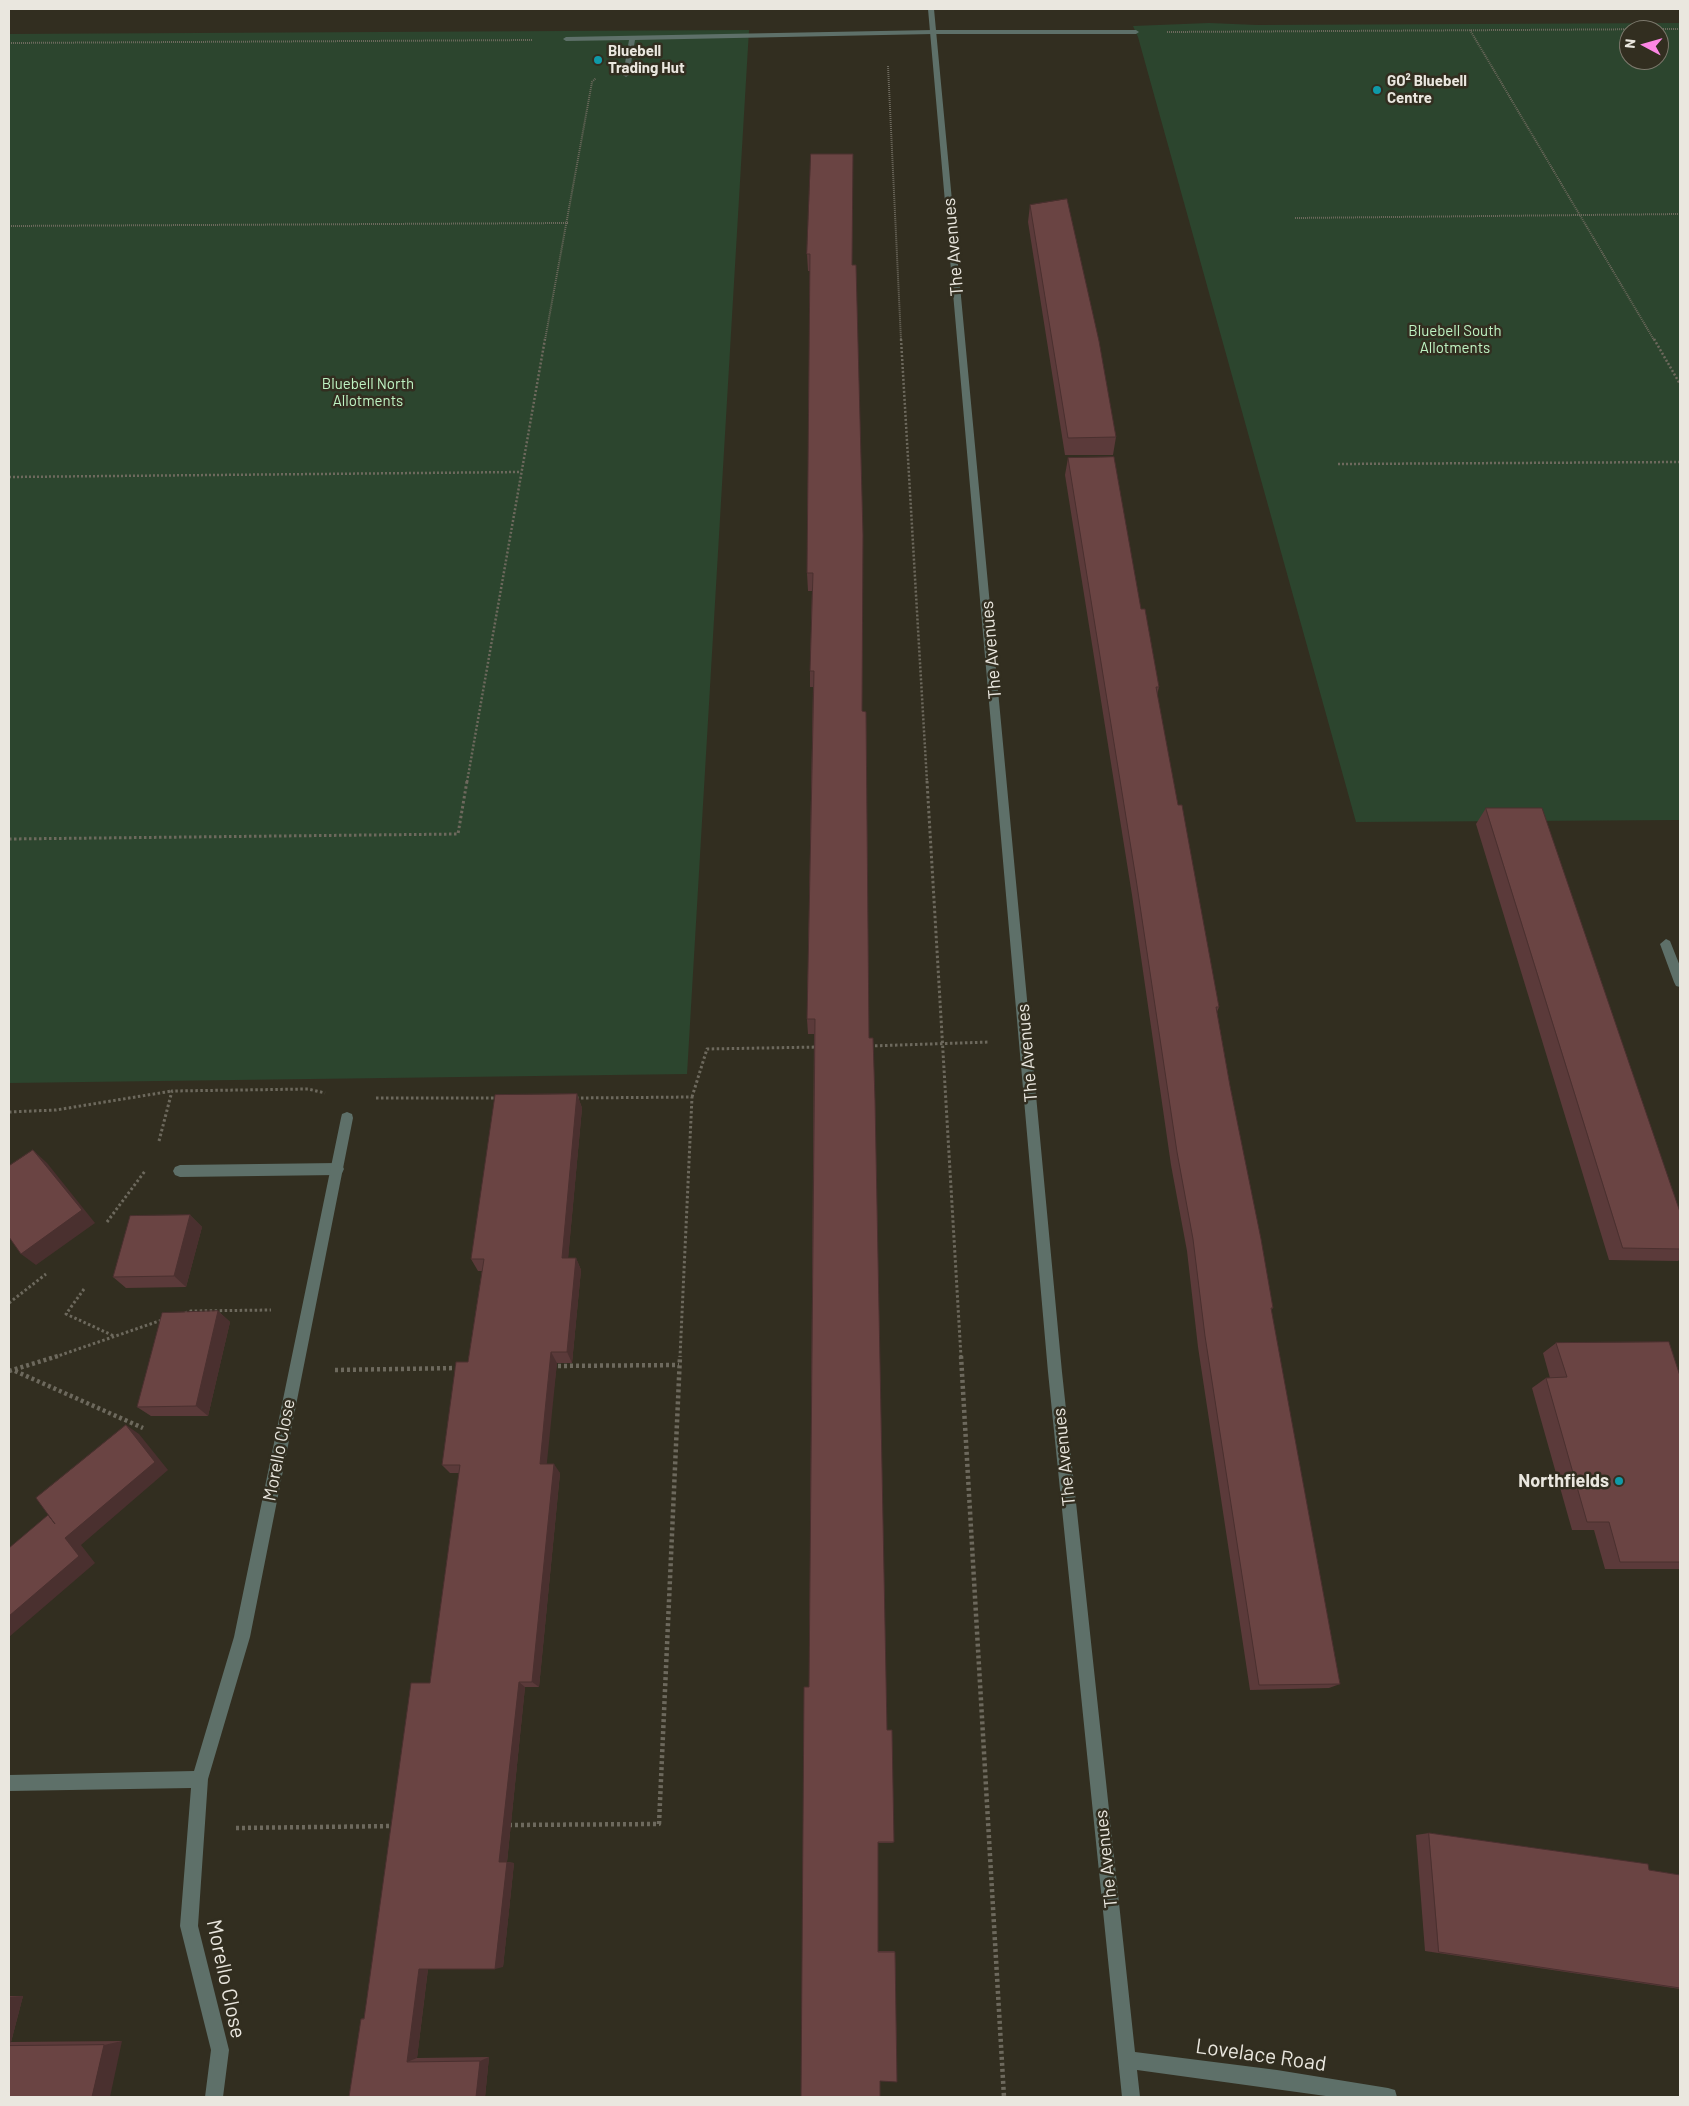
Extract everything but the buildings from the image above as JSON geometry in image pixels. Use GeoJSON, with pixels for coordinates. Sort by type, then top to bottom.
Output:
{"type":"FeatureCollection","features":[{"type":"Feature","properties":{"kind":"street","name":"The Avenues"},"geometry":{"type":"LineString","coordinates":[[931,9],[1055,1372],[1131,2097]]}},
{"type":"Feature","properties":{"kind":"street"},"geometry":{"type":"LineString","coordinates":[[566,39],[632,39],[749,34],[1136,32]]}},
{"type":"Feature","properties":{"kind":"street"},"geometry":{"type":"LineString","coordinates":[[626,75],[632,39]]}},
{"type":"Feature","properties":{"kind":"street"},"geometry":{"type":"LineString","coordinates":[[1666,944],[1680,982]]}},
{"type":"Feature","properties":{"kind":"street","name":"Morello Close"},"geometry":{"type":"LineString","coordinates":[[214,2097],[220,2050],[189,1926],[200,1780],[242,1637],[347,1118]]}},
{"type":"Feature","properties":{"kind":"street"},"geometry":{"type":"LineString","coordinates":[[180,1171],[337,1169]]}},
{"type":"Feature","properties":{"kind":"street"},"geometry":{"type":"LineString","coordinates":[[9,1783],[200,1780]]}},
{"type":"Feature","properties":{"kind":"street","name":"Lovelace Road"},"geometry":{"type":"LineString","coordinates":[[1127,2060],[1277,2079],[1388,2097]]}},
{"type":"Feature","properties":{"kind":"path"},"geometry":{"type":"LineString","coordinates":[[1136,32],[1680,29]]}},
{"type":"Feature","properties":{"kind":"path"},"geometry":{"type":"LineString","coordinates":[[1469,30],[1582,216],[1680,384]]}},
{"type":"Feature","properties":{"kind":"path"},"geometry":{"type":"LineString","coordinates":[[886,33],[903,373],[1004,2097]]}},
{"type":"Feature","properties":{"kind":"path"},"geometry":{"type":"LineString","coordinates":[[9,43],[566,39]]}},
{"type":"Feature","properties":{"kind":"path"},"geometry":{"type":"LineString","coordinates":[[9,838],[458,834],[592,82],[594,78],[626,75]]}},
{"type":"Feature","properties":{"kind":"path"},"geometry":{"type":"LineString","coordinates":[[1294,218],[1680,214]]}},
{"type":"Feature","properties":{"kind":"path"},"geometry":{"type":"LineString","coordinates":[[9,226],[568,223]]}},
{"type":"Feature","properties":{"kind":"path"},"geometry":{"type":"LineString","coordinates":[[1338,464],[1680,462]]}},
{"type":"Feature","properties":{"kind":"path"},"geometry":{"type":"LineString","coordinates":[[9,477],[521,472]]}},
{"type":"Feature","properties":{"kind":"path"},"geometry":{"type":"LineString","coordinates":[[864,1046],[1026,1041]]}},
{"type":"Feature","properties":{"kind":"path"},"geometry":{"type":"LineString","coordinates":[[502,1825],[659,1824],[692,1097],[707,1049],[824,1047]]}},
{"type":"Feature","properties":{"kind":"path"},"geometry":{"type":"LineString","coordinates":[[9,1112],[56,1110],[172,1091],[308,1089],[350,1098],[507,1098]]}},
{"type":"Feature","properties":{"kind":"path"},"geometry":{"type":"LineString","coordinates":[[158,1147],[172,1091]]}},
{"type":"Feature","properties":{"kind":"path"},"geometry":{"type":"LineString","coordinates":[[565,1098],[692,1097]]}},
{"type":"Feature","properties":{"kind":"path"},"geometry":{"type":"LineString","coordinates":[[347,1118],[350,1098]]}},
{"type":"Feature","properties":{"kind":"path"},"geometry":{"type":"LineString","coordinates":[[107,1222],[150,1164]]}},
{"type":"Feature","properties":{"kind":"path"},"geometry":{"type":"LineString","coordinates":[[9,1303],[46,1274]]}},
{"type":"Feature","properties":{"kind":"path"},"geometry":{"type":"LineString","coordinates":[[84,1289],[66,1314],[115,1336]]}},
{"type":"Feature","properties":{"kind":"path"},"geometry":{"type":"LineString","coordinates":[[182,1314],[191,1311],[307,1310]]}},
{"type":"Feature","properties":{"kind":"path"},"geometry":{"type":"LineString","coordinates":[[9,1371],[14,1371],[166,1319]]}},
{"type":"Feature","properties":{"kind":"path"},"geometry":{"type":"LineString","coordinates":[[551,1366],[679,1365]]}},
{"type":"Feature","properties":{"kind":"path"},"geometry":{"type":"LineString","coordinates":[[295,1370],[462,1368]]}},
{"type":"Feature","properties":{"kind":"path"},"geometry":{"type":"LineString","coordinates":[[14,1371],[143,1428]]}},
{"type":"Feature","properties":{"kind":"path"},"geometry":{"type":"LineString","coordinates":[[197,1828],[403,1826]]}},
{"type":"Feature","properties":{"kind":"green space","name":"Bluebell South Allotments"},"geometry":{"type":"Polygon","coordinates":[[[1209,23],[1257,25],[1619,23],[1619,70],[1669,70],[1669,23],[1680,23],[1680,820],[1356,822],[1138,37],[1133,26],[1209,23]]]}},
{"type":"Feature","properties":{"kind":"green space","name":"Bluebell North Allotments"},"geometry":{"type":"Polygon","coordinates":[[[749,30],[687,1074],[9,1083],[9,34],[749,30]]]}},
{"type":"Feature","properties":{"kind":"place","name":"Bluebell Trading Hut"},"geometry":{"type":"Point","coordinates":[598,60]}},
{"type":"Feature","properties":{"kind":"place","name":"GO² Bluebell Centre"},"geometry":{"type":"Point","coordinates":[1377,90]}},
{"type":"Feature","properties":{"kind":"place","name":"Northfields"},"geometry":{"type":"Point","coordinates":[1619,1481]}}]}
